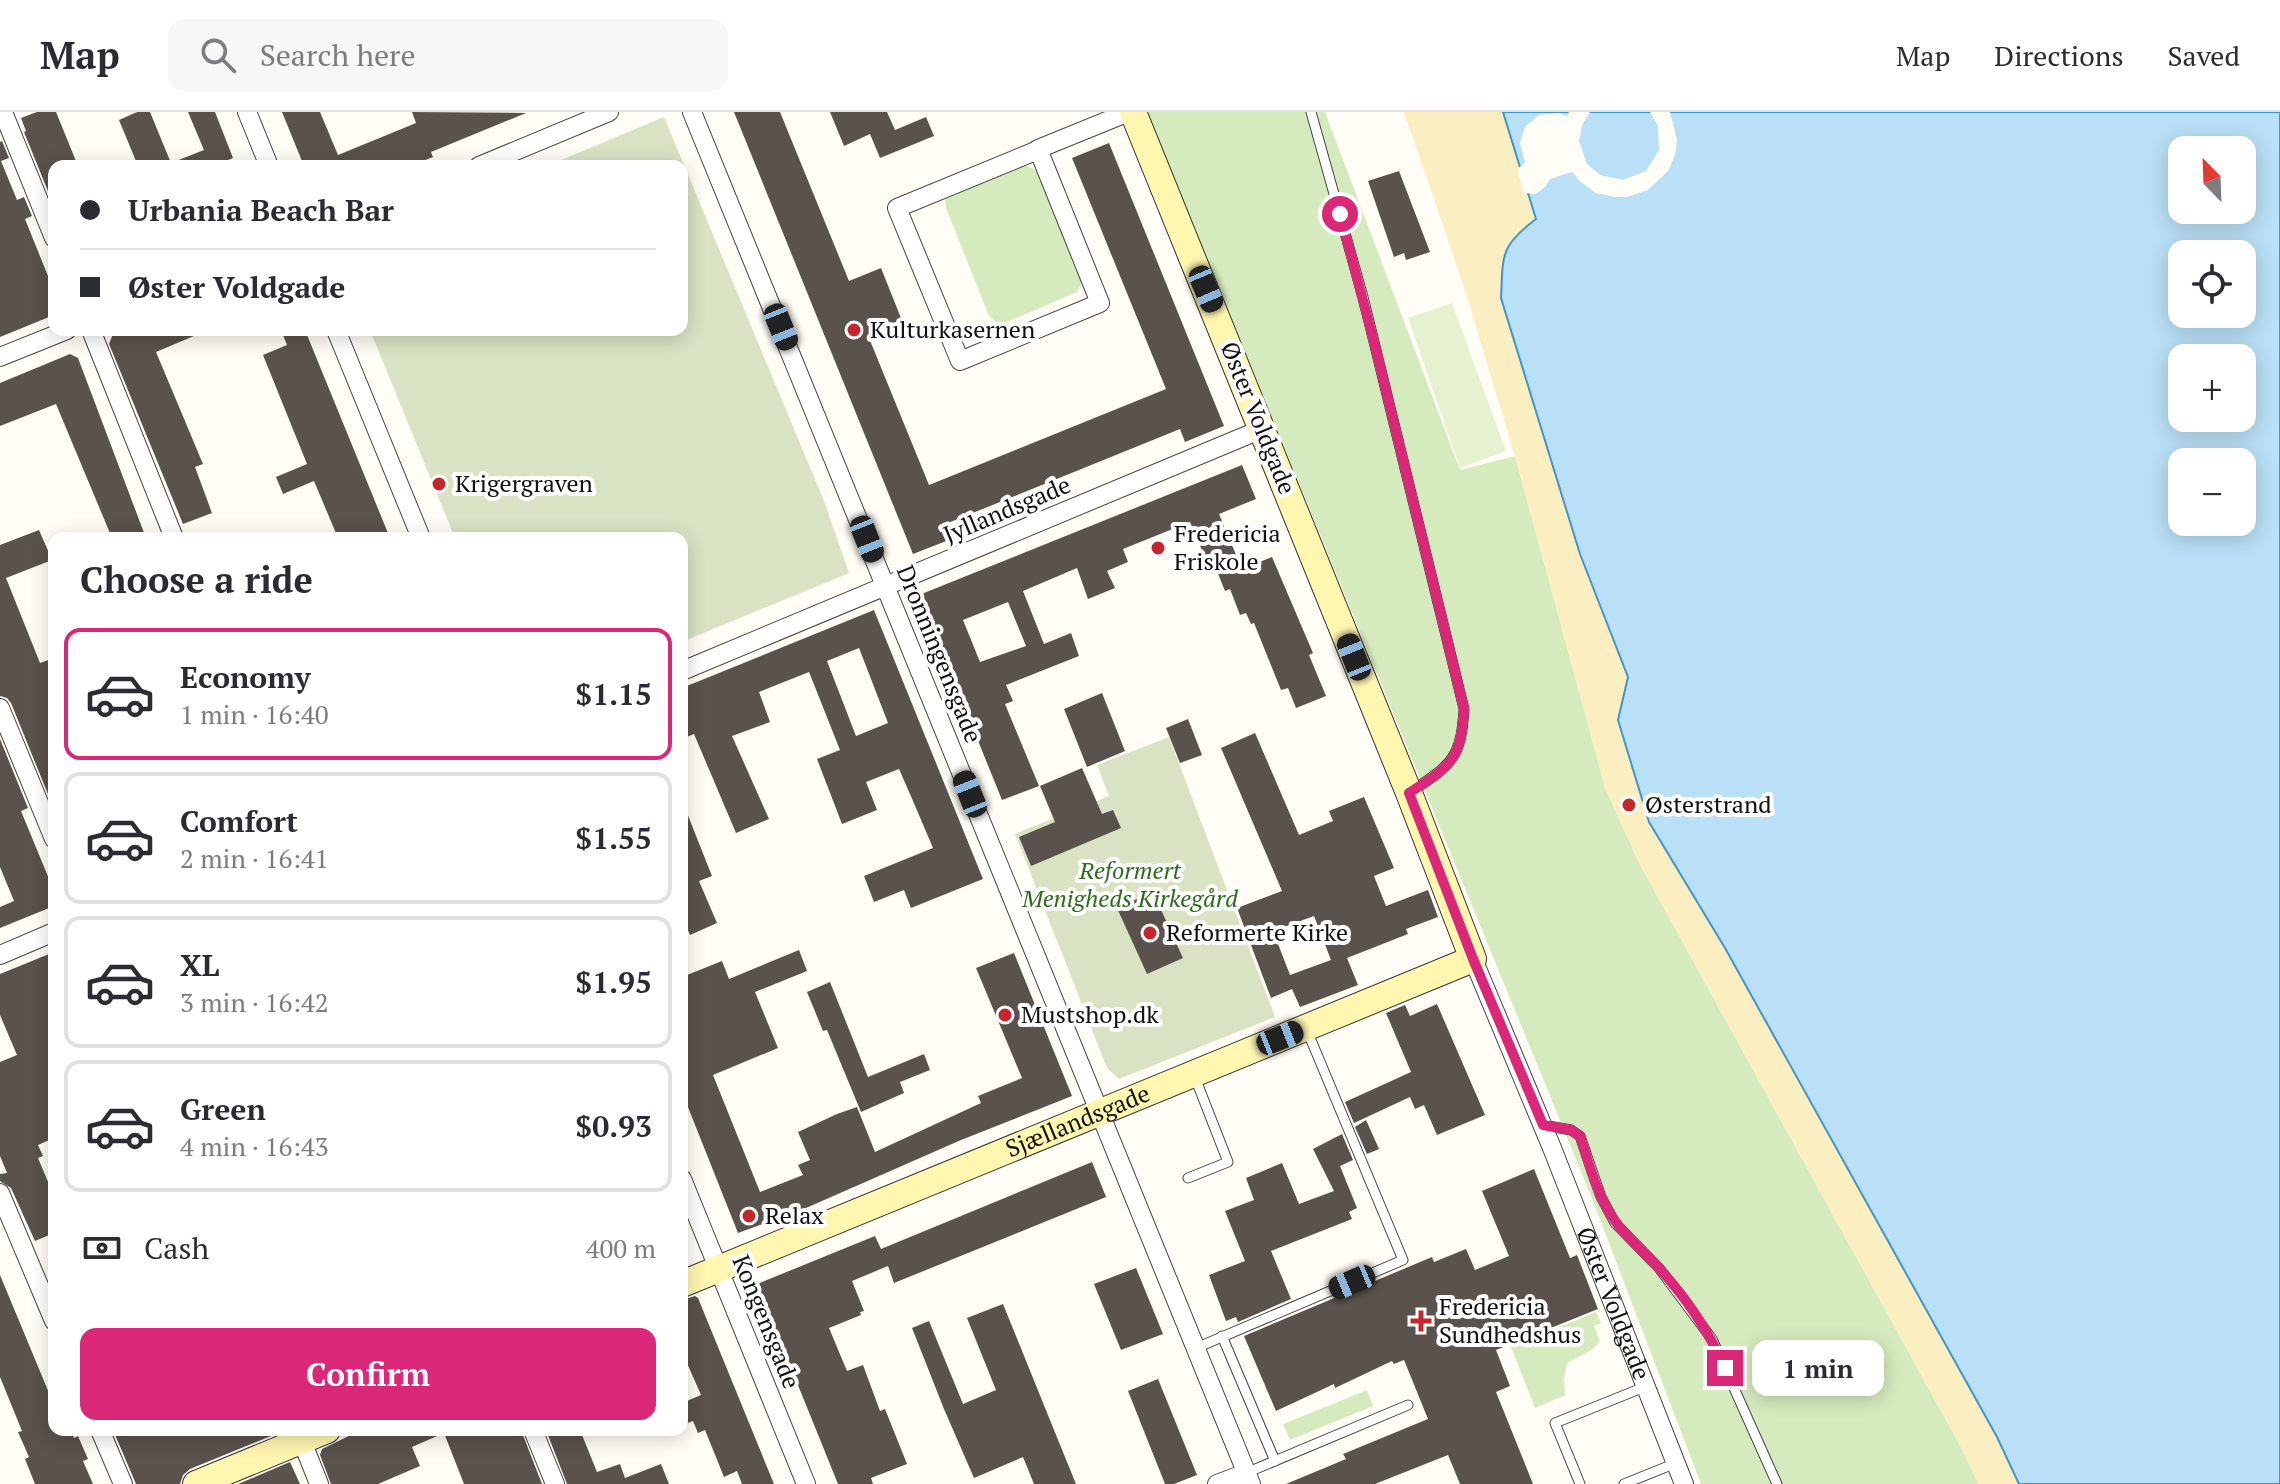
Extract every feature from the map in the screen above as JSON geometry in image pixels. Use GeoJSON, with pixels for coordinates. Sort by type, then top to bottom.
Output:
{"type":"FeatureCollection","features":[{"type":"Feature","properties":{"kind":"street"},"geometry":{"type":"LineString","coordinates":[[3,112],[6,138],[48,226]]}},
{"type":"Feature","properties":{"kind":"street"},"geometry":{"type":"LineString","coordinates":[[247,112],[267,160]]}},
{"type":"Feature","properties":{"kind":"street"},"geometry":{"type":"LineString","coordinates":[[493,160],[609,112]]}},
{"type":"Feature","properties":{"kind":"street","name":"Dronningensgade"},"geometry":{"type":"LineString","coordinates":[[692,112],[1249,1478]]}},
{"type":"Feature","properties":{"kind":"street"},"geometry":{"type":"LineString","coordinates":[[1038,149],[1100,303],[960,361],[897,208],[1038,149],[1131,112]]}},
{"type":"Feature","properties":{"kind":"street","name":"Øster Voldgade"},"geometry":{"type":"LineString","coordinates":[[1131,112],[1543,1125],[1684,1484]]}},
{"type":"Feature","properties":{"kind":"street"},"geometry":{"type":"LineString","coordinates":[[0,357],[52,336]]}},
{"type":"Feature","properties":{"kind":"street"},"geometry":{"type":"LineString","coordinates":[[93,336],[172,532]]}},
{"type":"Feature","properties":{"kind":"street"},"geometry":{"type":"LineString","coordinates":[[338,336],[419,532]]}},
{"type":"Feature","properties":{"kind":"street","name":"Jyllandsgade"},"geometry":{"type":"LineString","coordinates":[[688,668],[1262,429]]}},
{"type":"Feature","properties":{"kind":"street"},"geometry":{"type":"LineString","coordinates":[[0,708],[48,824]]}},
{"type":"Feature","properties":{"kind":"street"},"geometry":{"type":"LineString","coordinates":[[0,955],[48,935]]}},
{"type":"Feature","properties":{"kind":"street","name":"Sjællandsgade"},"geometry":{"type":"LineString","coordinates":[[688,1282],[1473,959]]}},
{"type":"Feature","properties":{"kind":"street"},"geometry":{"type":"LineString","coordinates":[[0,1193],[48,1307]]}},
{"type":"Feature","properties":{"kind":"street","name":"Kongensgade"},"geometry":{"type":"LineString","coordinates":[[688,1194],[806,1484]]}},
{"type":"Feature","properties":{"kind":"street"},"geometry":{"type":"LineString","coordinates":[[103,1436],[123,1484]]}},
{"type":"Feature","properties":{"kind":"street"},"geometry":{"type":"LineString","coordinates":[[196,1484],[298,1436]]}},
{"type":"Feature","properties":{"kind":"street"},"geometry":{"type":"LineString","coordinates":[[300,1436],[319,1484]]}},
{"type":"Feature","properties":{"kind":"street"},"geometry":{"type":"LineString","coordinates":[[535,1436],[555,1484]]}},
{"type":"Feature","properties":{"kind":"street"},"geometry":{"type":"LineString","coordinates":[[1217,1484],[1249,1478]]}},
{"type":"Feature","properties":{"kind":"lane"},"geometry":{"type":"LineString","coordinates":[[1311,112],[1366,309],[1464,709],[1462,739],[1454,758],[1409,793]]}},
{"type":"Feature","properties":{"kind":"lane"},"geometry":{"type":"LineString","coordinates":[[1196,1348],[1403,1260],[1306,1028]]}},
{"type":"Feature","properties":{"kind":"lane"},"geometry":{"type":"LineString","coordinates":[[1188,1178],[1228,1162],[1194,1074]]}},
{"type":"Feature","properties":{"kind":"lane","name":"Øster Voldgade"},"geometry":{"type":"LineString","coordinates":[[1543,1125],[1571,1130],[1580,1136],[1601,1197],[1615,1223],[1659,1268],[1712,1339],[1777,1484]]}},
{"type":"Feature","properties":{"kind":"lane"},"geometry":{"type":"LineString","coordinates":[[1222,1336],[1275,1461]]}},
{"type":"Feature","properties":{"kind":"lane"},"geometry":{"type":"LineString","coordinates":[[1580,1484],[1555,1423],[1647,1386]]}},
{"type":"Feature","properties":{"kind":"lane"},"geometry":{"type":"LineString","coordinates":[[1249,1478],[1275,1461],[1408,1405]]}},
{"type":"Feature","properties":{"kind":"lane"},"geometry":{"type":"LineString","coordinates":[[1624,1484],[1676,1463]]}},
{"type":"Feature","properties":{"kind":"green space"},"geometry":{"type":"Polygon","coordinates":[[[1147,112],[1325,112],[1460,470],[1515,456],[1605,787],[1639,863],[1963,1451],[1978,1484],[1701,1484],[1591,1196],[1147,112]]]}},
{"type":"Feature","properties":{"kind":"green space"},"geometry":{"type":"Polygon","coordinates":[[[664,117],[682,160],[561,160],[664,117]]]}},
{"type":"Feature","properties":{"kind":"green space"},"geometry":{"type":"Polygon","coordinates":[[[1024,165],[1037,170],[1082,282],[1077,292],[1000,325],[989,316],[945,199],[1024,165]]]}},
{"type":"Feature","properties":{"kind":"green space"},"geometry":{"type":"Polygon","coordinates":[[[688,175],[824,501],[849,573],[688,640],[688,532],[453,532],[372,336],[688,336],[688,175]]]}},
{"type":"Feature","properties":{"kind":"green space"},"geometry":{"type":"Polygon","coordinates":[[[1452,303],[1506,451],[1460,468],[1408,318],[1452,303]]]}},
{"type":"Feature","properties":{"kind":"green space","name":"Reformert Menigheds Kirkegård"},"geometry":{"type":"Polygon","coordinates":[[[1169,737],[1275,1017],[1119,1079],[1107,1068],[1015,834],[1109,796],[1097,765],[1169,737]]]}},
{"type":"Feature","properties":{"kind":"green space"},"geometry":{"type":"Polygon","coordinates":[[[1596,1312],[1601,1323],[1594,1326],[1600,1341],[1593,1349],[1567,1363],[1565,1395],[1535,1408],[1511,1347],[1596,1312]]]}},
{"type":"Feature","properties":{"kind":"green space"},"geometry":{"type":"Polygon","coordinates":[[[1367,1390],[1373,1406],[1290,1440],[1283,1424],[1367,1390]]]}},
{"type":"Feature","properties":{"kind":"sand","name":"Østerstrand"},"geometry":{"type":"Polygon","coordinates":[[[1404,112],[1503,112],[1536,219],[1580,554],[1628,677],[1618,721],[1649,822],[1725,948],[1997,1437],[2019,1484],[1978,1484],[1963,1451],[1639,863],[1605,788],[1515,456],[1462,281],[1404,112]]]}},
{"type":"Feature","properties":{"kind":"water"},"geometry":{"type":"Polygon","coordinates":[[[1503,112],[2280,112],[2280,1484],[2019,1484],[1997,1437],[1725,948],[1649,822],[1618,720],[1628,677],[1580,554],[1501,298],[1503,261],[1510,245],[1536,219],[1503,112]]]}},
{"type":"Feature","properties":{"kind":"pier"},"geometry":{"type":"Polygon","coordinates":[[[1569,112],[1590,112],[1582,125],[1579,141],[1587,164],[1600,175],[1623,180],[1646,171],[1659,150],[1658,126],[1650,112],[1670,112],[1677,140],[1668,171],[1648,190],[1627,197],[1596,193],[1572,172],[1550,179],[1536,194],[1524,193],[1517,169],[1525,163],[1520,143],[1525,127],[1539,115],[1558,113],[1567,116],[1569,112]]]}},
{"type":"Feature","properties":{"kind":"building"},"geometry":{"type":"Polygon","coordinates":[[[37,112],[56,112],[76,160],[48,160],[48,191],[24,132],[21,118],[37,112]]]}},
{"type":"Feature","properties":{"kind":"building"},"geometry":{"type":"Polygon","coordinates":[[[137,112],[150,112],[170,160],[136,160],[119,120],[137,112]]]}},
{"type":"Feature","properties":{"kind":"building"},"geometry":{"type":"Polygon","coordinates":[[[188,112],[215,112],[233,158],[179,160],[204,150],[188,112]]]}},
{"type":"Feature","properties":{"kind":"building"},"geometry":{"type":"Polygon","coordinates":[[[282,112],[320,112],[338,155],[416,123],[412,112],[526,113],[431,152],[433,157],[425,160],[302,160],[282,112]]]}},
{"type":"Feature","properties":{"kind":"building","name":"Kulturkasernen"},"geometry":{"type":"Polygon","coordinates":[[[734,112],[780,112],[849,281],[881,268],[903,323],[869,338],[929,485],[1166,389],[1072,158],[1109,143],[1224,426],[1185,442],[1180,429],[948,523],[954,538],[913,554],[734,112]]]}},
{"type":"Feature","properties":{"kind":"building"},"geometry":{"type":"Polygon","coordinates":[[[830,112],[887,112],[895,130],[926,117],[934,136],[880,158],[870,134],[844,146],[830,112]]]}},
{"type":"Feature","properties":{"kind":"building"},"geometry":{"type":"Polygon","coordinates":[[[0,142],[9,158],[1,161],[17,200],[24,197],[32,216],[25,219],[48,276],[48,317],[0,337],[0,142]]]}},
{"type":"Feature","properties":{"kind":"building"},"geometry":{"type":"Polygon","coordinates":[[[1399,171],[1430,252],[1406,260],[1404,253],[1394,257],[1368,181],[1399,171]]]}},
{"type":"Feature","properties":{"kind":"building"},"geometry":{"type":"Polygon","coordinates":[[[112,336],[194,336],[156,352],[203,464],[195,467],[212,513],[183,524],[109,344],[112,336]]]}},
{"type":"Feature","properties":{"kind":"building"},"geometry":{"type":"Polygon","coordinates":[[[283,336],[307,336],[388,532],[335,532],[314,481],[283,494],[276,477],[307,464],[263,355],[287,345],[283,336]]]}},
{"type":"Feature","properties":{"kind":"building"},"geometry":{"type":"Polygon","coordinates":[[[70,354],[78,358],[144,532],[109,532],[56,404],[0,426],[0,383],[70,354]]]}},
{"type":"Feature","properties":{"kind":"building"},"geometry":{"type":"Polygon","coordinates":[[[1242,465],[1256,499],[1219,514],[1242,569],[1272,557],[1313,653],[1309,655],[1326,696],[1296,708],[1288,688],[1281,690],[1254,623],[1251,624],[1246,613],[1240,615],[1230,589],[1225,591],[1217,571],[1212,574],[1190,522],[1123,549],[1128,562],[1107,571],[1115,588],[1088,599],[1077,568],[1023,591],[1044,644],[1071,633],[1079,656],[1006,685],[1013,701],[1005,704],[1039,786],[1002,800],[919,595],[1242,465]],[[1008,602],[963,620],[980,662],[1026,646],[1008,602]]]}},
{"type":"Feature","properties":{"kind":"building"},"geometry":{"type":"Polygon","coordinates":[[[39,530],[48,551],[48,562],[6,578],[40,663],[48,660],[48,794],[11,703],[0,696],[0,545],[39,530]]]}},
{"type":"Feature","properties":{"kind":"building"},"geometry":{"type":"Polygon","coordinates":[[[874,610],[983,879],[911,908],[904,890],[874,902],[864,876],[933,848],[899,769],[866,782],[877,810],[842,824],[817,759],[840,750],[809,672],[759,692],[770,722],[732,736],[769,819],[736,833],[694,734],[688,736],[688,686],[874,610]],[[859,648],[827,661],[856,736],[888,723],[859,648]]]}},
{"type":"Feature","properties":{"kind":"building"},"geometry":{"type":"Polygon","coordinates":[[[1102,693],[1125,751],[1087,767],[1064,709],[1102,693]]]}},
{"type":"Feature","properties":{"kind":"building"},"geometry":{"type":"Polygon","coordinates":[[[1188,719],[1202,755],[1180,763],[1166,728],[1188,719]]]}},
{"type":"Feature","properties":{"kind":"building"},"geometry":{"type":"Polygon","coordinates":[[[1255,733],[1299,835],[1333,821],[1329,811],[1364,797],[1394,868],[1374,876],[1386,906],[1428,890],[1438,917],[1406,929],[1408,934],[1347,958],[1358,985],[1300,1007],[1292,989],[1271,998],[1237,908],[1282,891],[1221,748],[1255,733]],[[1314,916],[1273,931],[1290,975],[1331,960],[1314,916]]]}},
{"type":"Feature","properties":{"kind":"building"},"geometry":{"type":"Polygon","coordinates":[[[0,739],[28,808],[21,811],[48,876],[48,908],[0,928],[0,907],[14,901],[0,867],[0,739]]]}},
{"type":"Feature","properties":{"kind":"building"},"geometry":{"type":"Polygon","coordinates":[[[1082,768],[1102,814],[1113,810],[1121,828],[1031,866],[1019,837],[1055,822],[1040,786],[1082,768]]]}},
{"type":"Feature","properties":{"kind":"building"},"geometry":{"type":"Polygon","coordinates":[[[688,816],[712,876],[699,881],[717,923],[690,935],[688,816]]]}},
{"type":"Feature","properties":{"kind":"building","name":"Reformerte Kirke"},"geometry":{"type":"Polygon","coordinates":[[[1153,892],[1183,958],[1147,974],[1117,908],[1153,892]]]}},
{"type":"Feature","properties":{"kind":"building"},"geometry":{"type":"Polygon","coordinates":[[[799,950],[807,971],[755,992],[778,1048],[713,1075],[760,1192],[803,1175],[798,1165],[810,1160],[798,1132],[837,1114],[857,1107],[875,1152],[981,1103],[978,1096],[1022,1078],[976,968],[1014,953],[1072,1096],[961,1140],[806,1208],[738,1233],[688,1107],[688,975],[722,961],[729,979],[799,950]]]}},
{"type":"Feature","properties":{"kind":"building"},"geometry":{"type":"Polygon","coordinates":[[[48,954],[48,1141],[38,1145],[43,1156],[38,1158],[48,1182],[48,1236],[35,1241],[11,1188],[0,1181],[0,1174],[7,1173],[0,1156],[0,1062],[17,1055],[0,1015],[0,974],[48,954]]]}},
{"type":"Feature","properties":{"kind":"building"},"geometry":{"type":"Polygon","coordinates":[[[830,982],[868,1077],[924,1054],[930,1070],[900,1082],[904,1093],[861,1112],[827,1030],[823,1031],[807,992],[830,982]]]}},
{"type":"Feature","properties":{"kind":"building"},"geometry":{"type":"Polygon","coordinates":[[[1437,1004],[1485,1115],[1437,1135],[1424,1105],[1415,1109],[1410,1097],[1354,1123],[1345,1102],[1411,1072],[1386,1013],[1405,1005],[1410,1016],[1437,1004]]]}},
{"type":"Feature","properties":{"kind":"building"},"geometry":{"type":"Polygon","coordinates":[[[1366,1120],[1379,1149],[1367,1154],[1355,1127],[1366,1120]]]}},
{"type":"Feature","properties":{"kind":"building"},"geometry":{"type":"Polygon","coordinates":[[[1342,1134],[1353,1160],[1340,1166],[1357,1208],[1349,1212],[1352,1219],[1271,1251],[1291,1299],[1238,1322],[1236,1317],[1226,1321],[1209,1275],[1245,1261],[1225,1211],[1254,1200],[1246,1178],[1282,1163],[1299,1204],[1334,1191],[1313,1149],[1342,1134]]]}},
{"type":"Feature","properties":{"kind":"building"},"geometry":{"type":"Polygon","coordinates":[[[1092,1162],[1106,1197],[894,1283],[888,1266],[852,1281],[864,1311],[829,1328],[847,1371],[863,1365],[880,1411],[885,1409],[907,1464],[871,1478],[873,1484],[838,1484],[757,1284],[875,1236],[881,1249],[1092,1162]]]}},
{"type":"Feature","properties":{"kind":"building","name":"Fredericia Sundhedshus"},"geometry":{"type":"Polygon","coordinates":[[[1534,1169],[1570,1258],[1577,1255],[1598,1309],[1496,1350],[1510,1386],[1496,1392],[1533,1484],[1460,1484],[1448,1455],[1375,1484],[1286,1484],[1346,1459],[1343,1454],[1428,1419],[1404,1360],[1394,1364],[1392,1361],[1335,1388],[1334,1384],[1276,1411],[1244,1336],[1432,1257],[1434,1262],[1466,1249],[1475,1270],[1509,1256],[1482,1191],[1534,1169]]]}},
{"type":"Feature","properties":{"kind":"building"},"geometry":{"type":"Polygon","coordinates":[[[1136,1268],[1163,1334],[1121,1350],[1094,1284],[1136,1268]]]}},
{"type":"Feature","properties":{"kind":"building"},"geometry":{"type":"Polygon","coordinates":[[[0,1275],[48,1391],[48,1436],[78,1436],[88,1459],[83,1461],[93,1484],[35,1484],[25,1459],[29,1457],[18,1432],[22,1431],[0,1377],[0,1275]]]}},
{"type":"Feature","properties":{"kind":"building"},"geometry":{"type":"Polygon","coordinates":[[[688,1298],[698,1298],[774,1484],[742,1484],[737,1471],[724,1477],[705,1430],[698,1433],[693,1421],[688,1423],[688,1400],[701,1395],[688,1365],[688,1298]]]}},
{"type":"Feature","properties":{"kind":"building"},"geometry":{"type":"Polygon","coordinates":[[[1003,1304],[1076,1484],[1034,1484],[1023,1457],[974,1478],[944,1409],[912,1328],[929,1321],[963,1404],[996,1390],[967,1318],[1003,1304]]]}},
{"type":"Feature","properties":{"kind":"building"},"geometry":{"type":"Polygon","coordinates":[[[1158,1379],[1197,1475],[1174,1484],[1165,1484],[1128,1391],[1158,1379]]]}},
{"type":"Feature","properties":{"kind":"building"},"geometry":{"type":"Polygon","coordinates":[[[116,1436],[271,1436],[190,1469],[183,1475],[180,1484],[136,1484],[116,1436]]]}},
{"type":"Feature","properties":{"kind":"building"},"geometry":{"type":"Polygon","coordinates":[[[349,1436],[437,1436],[412,1447],[420,1466],[378,1484],[331,1484],[320,1455],[322,1449],[349,1436]]]}},
{"type":"Feature","properties":{"kind":"building"},"geometry":{"type":"Polygon","coordinates":[[[445,1436],[523,1436],[542,1484],[464,1484],[445,1436]]]}},
{"type":"Feature","properties":{"kind":"building"},"geometry":{"type":"Polygon","coordinates":[[[548,1436],[582,1436],[597,1472],[620,1464],[625,1478],[661,1464],[669,1484],[567,1484],[548,1436]]]}},
{"type":"Feature","properties":{"kind":"building"},"geometry":{"type":"Polygon","coordinates":[[[290,1462],[300,1484],[238,1484],[290,1462]]]}},
{"type":"Feature","properties":{"kind":"place","name":"Kulturkasernen"},"geometry":{"type":"Point","coordinates":[854,330]}},
{"type":"Feature","properties":{"kind":"place","name":"Krigergraven"},"geometry":{"type":"Point","coordinates":[439,484]}},
{"type":"Feature","properties":{"kind":"place","name":"Fredericia Friskole"},"geometry":{"type":"Point","coordinates":[1158,548]}},
{"type":"Feature","properties":{"kind":"place","name":"Østerstrand"},"geometry":{"type":"Point","coordinates":[1629,805]}},
{"type":"Feature","properties":{"kind":"place","name":"Reformerte Kirke"},"geometry":{"type":"Point","coordinates":[1150,933]}},
{"type":"Feature","properties":{"kind":"place","name":"Mustshop.dk"},"geometry":{"type":"Point","coordinates":[1005,1015]}},
{"type":"Feature","properties":{"kind":"place","name":"Relax"},"geometry":{"type":"Point","coordinates":[749,1216]}},
{"type":"Feature","properties":{"kind":"place","name":"Fredericia Sundhedshus"},"geometry":{"type":"Point","coordinates":[1421,1321]}},
{"type":"Feature","properties":{"kind":"route"},"geometry":{"type":"LineString","coordinates":[[1340,214],[1464,709],[1462,739],[1454,758],[1409,793],[1473,959],[1543,1125],[1571,1130],[1580,1136],[1601,1197],[1615,1223],[1659,1268],[1687,1303],[1712,1339],[1725,1368]]}}]}
